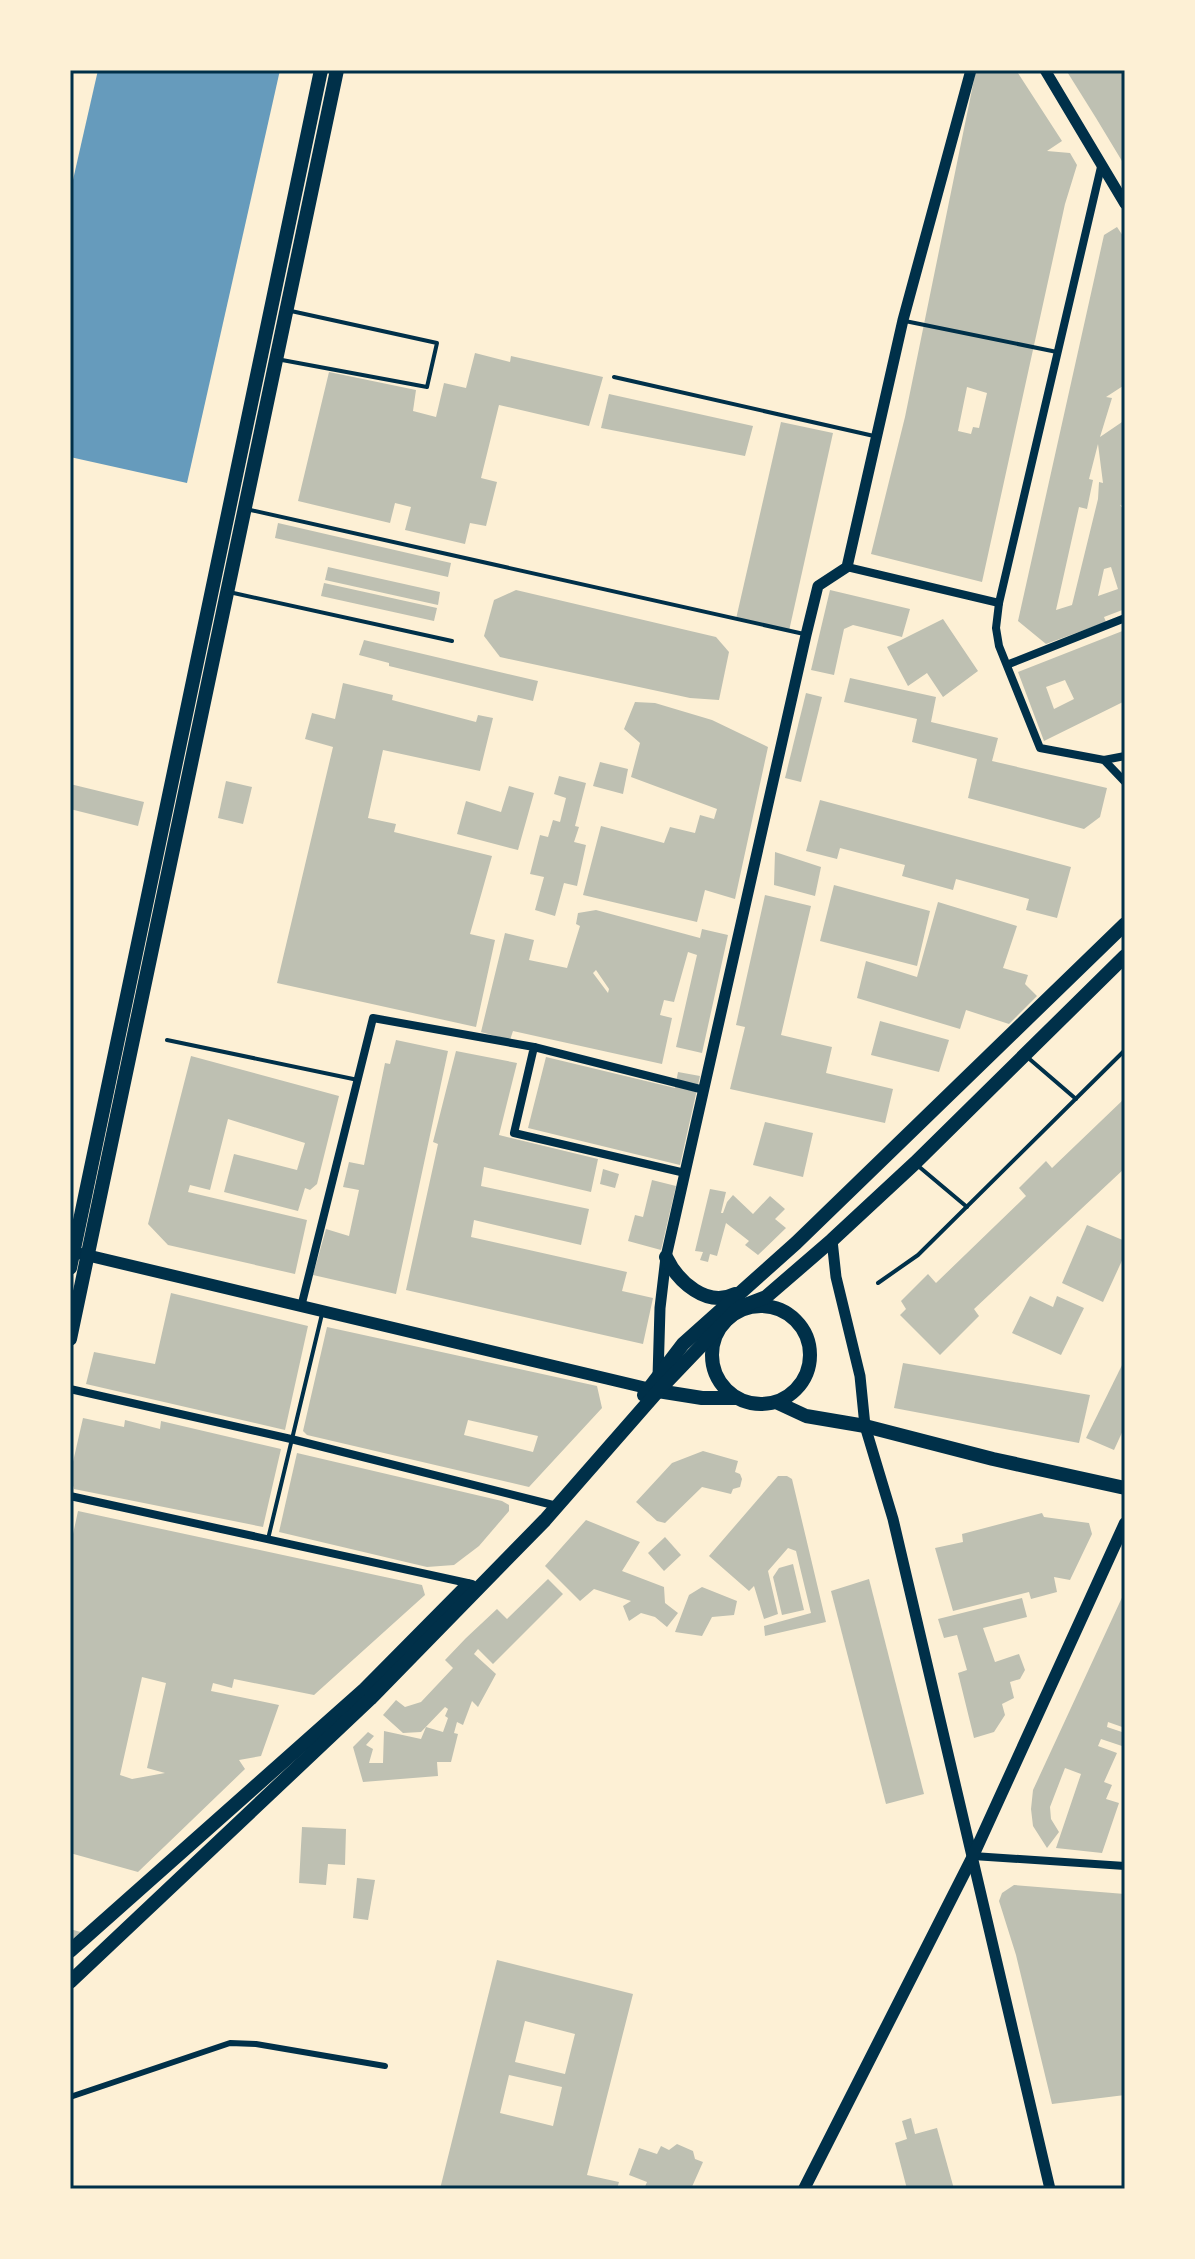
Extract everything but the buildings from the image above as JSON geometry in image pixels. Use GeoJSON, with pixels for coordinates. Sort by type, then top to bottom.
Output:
{"type":"FeatureCollection","features":[{"type":"Feature","properties":{"kind":"main road"},"geometry":{"type":"LineString","coordinates":[[70,1268],[321,70]]}},
{"type":"Feature","properties":{"kind":"main road"},"geometry":{"type":"LineString","coordinates":[[70,1339],[337,70]]}},
{"type":"Feature","properties":{"kind":"main road"},"geometry":{"type":"LineString","coordinates":[[70,1982],[370,1699],[553,1504],[741,1291],[796,1243],[1125,924]]}},
{"type":"Feature","properties":{"kind":"main road"},"geometry":{"type":"LineString","coordinates":[[721,1316],[766,1297],[832,1240],[915,1163],[1125,956]]}},
{"type":"Feature","properties":{"kind":"main road"},"geometry":{"type":"LineString","coordinates":[[72,1251],[301,1307],[702,1398],[736,1398],[760,1405],[778,1403],[806,1416],[865,1426],[993,1459],[1125,1488]]}},
{"type":"Feature","properties":{"kind":"main road"},"geometry":{"type":"LineString","coordinates":[[666,1257],[678,1277],[706,1296],[726,1299],[741,1291]]}},
{"type":"Feature","properties":{"kind":"main road"},"geometry":{"type":"LineString","coordinates":[[747,1306],[772,1307],[788,1314],[797,1321],[810,1348],[808,1372],[798,1387],[778,1403]]}},
{"type":"Feature","properties":{"kind":"main road"},"geometry":{"type":"LineString","coordinates":[[721,1316],[712,1365],[719,1380],[736,1398]]}},
{"type":"Feature","properties":{"kind":"main road"},"geometry":{"type":"LineString","coordinates":[[804,2189],[973,1856],[1125,1523]]}},
{"type":"Feature","properties":{"kind":"main road"},"geometry":{"type":"LineString","coordinates":[[70,1951],[365,1689],[474,1585]]}},
{"type":"Feature","properties":{"kind":"street"},"geometry":{"type":"LineString","coordinates":[[655,1385],[666,1257],[806,635],[818,586],[847,567],[903,320],[971,70]]}},
{"type":"Feature","properties":{"kind":"street"},"geometry":{"type":"LineString","coordinates":[[1045,70],[1125,204]]}},
{"type":"Feature","properties":{"kind":"street"},"geometry":{"type":"LineString","coordinates":[[1101,167],[999,603],[996,628],[999,646],[1009,664],[1040,748],[1104,760],[1125,756]]}},
{"type":"Feature","properties":{"kind":"street"},"geometry":{"type":"LineString","coordinates":[[847,567],[999,603]]}},
{"type":"Feature","properties":{"kind":"street"},"geometry":{"type":"LineString","coordinates":[[1009,664],[1125,618]]}},
{"type":"Feature","properties":{"kind":"street"},"geometry":{"type":"LineString","coordinates":[[1104,760],[1125,782]]}},
{"type":"Feature","properties":{"kind":"street"},"geometry":{"type":"LineString","coordinates":[[301,1307],[373,1018],[534,1047],[704,1090]]}},
{"type":"Feature","properties":{"kind":"street"},"geometry":{"type":"LineString","coordinates":[[534,1047],[514,1133],[685,1173]]}},
{"type":"Feature","properties":{"kind":"street"},"geometry":{"type":"LineString","coordinates":[[832,1240],[836,1277],[860,1376],[865,1426],[893,1519],[1050,2189]]}},
{"type":"Feature","properties":{"kind":"street"},"geometry":{"type":"LineString","coordinates":[[70,1389],[291,1439],[553,1504]]}},
{"type":"Feature","properties":{"kind":"street"},"geometry":{"type":"LineString","coordinates":[[70,1496],[474,1585]]}},
{"type":"Feature","properties":{"kind":"street"},"geometry":{"type":"LineString","coordinates":[[973,1856],[1125,1866]]}},
{"type":"Feature","properties":{"kind":"street"},"geometry":{"type":"LineString","coordinates":[[70,2097],[230,2043],[256,2044],[385,2066]]}},
{"type":"Feature","properties":{"kind":"lane"},"geometry":{"type":"LineString","coordinates":[[277,359],[427,387],[437,343],[288,310]]}},
{"type":"Feature","properties":{"kind":"lane"},"geometry":{"type":"LineString","coordinates":[[903,320],[1058,352]]}},
{"type":"Feature","properties":{"kind":"lane"},"geometry":{"type":"LineString","coordinates":[[614,377],[876,437]]}},
{"type":"Feature","properties":{"kind":"lane"},"geometry":{"type":"LineString","coordinates":[[245,508],[806,635]]}},
{"type":"Feature","properties":{"kind":"lane"},"geometry":{"type":"LineString","coordinates":[[227,592],[452,641]]}},
{"type":"Feature","properties":{"kind":"lane"},"geometry":{"type":"LineString","coordinates":[[167,1040],[358,1080]]}},
{"type":"Feature","properties":{"kind":"lane"},"geometry":{"type":"LineString","coordinates":[[878,1283],[918,1255],[1125,1050]]}},
{"type":"Feature","properties":{"kind":"lane"},"geometry":{"type":"LineString","coordinates":[[1025,1055],[1076,1099]]}},
{"type":"Feature","properties":{"kind":"lane"},"geometry":{"type":"LineString","coordinates":[[915,1163],[967,1207]]}},
{"type":"Feature","properties":{"kind":"lane"},"geometry":{"type":"LineString","coordinates":[[268,1540],[323,1312]]}},
{"type":"Feature","properties":{"kind":"water"},"geometry":{"type":"Polygon","coordinates":[[[98,70],[280,70],[187,483],[70,457],[70,193],[98,70]]]}}]}
